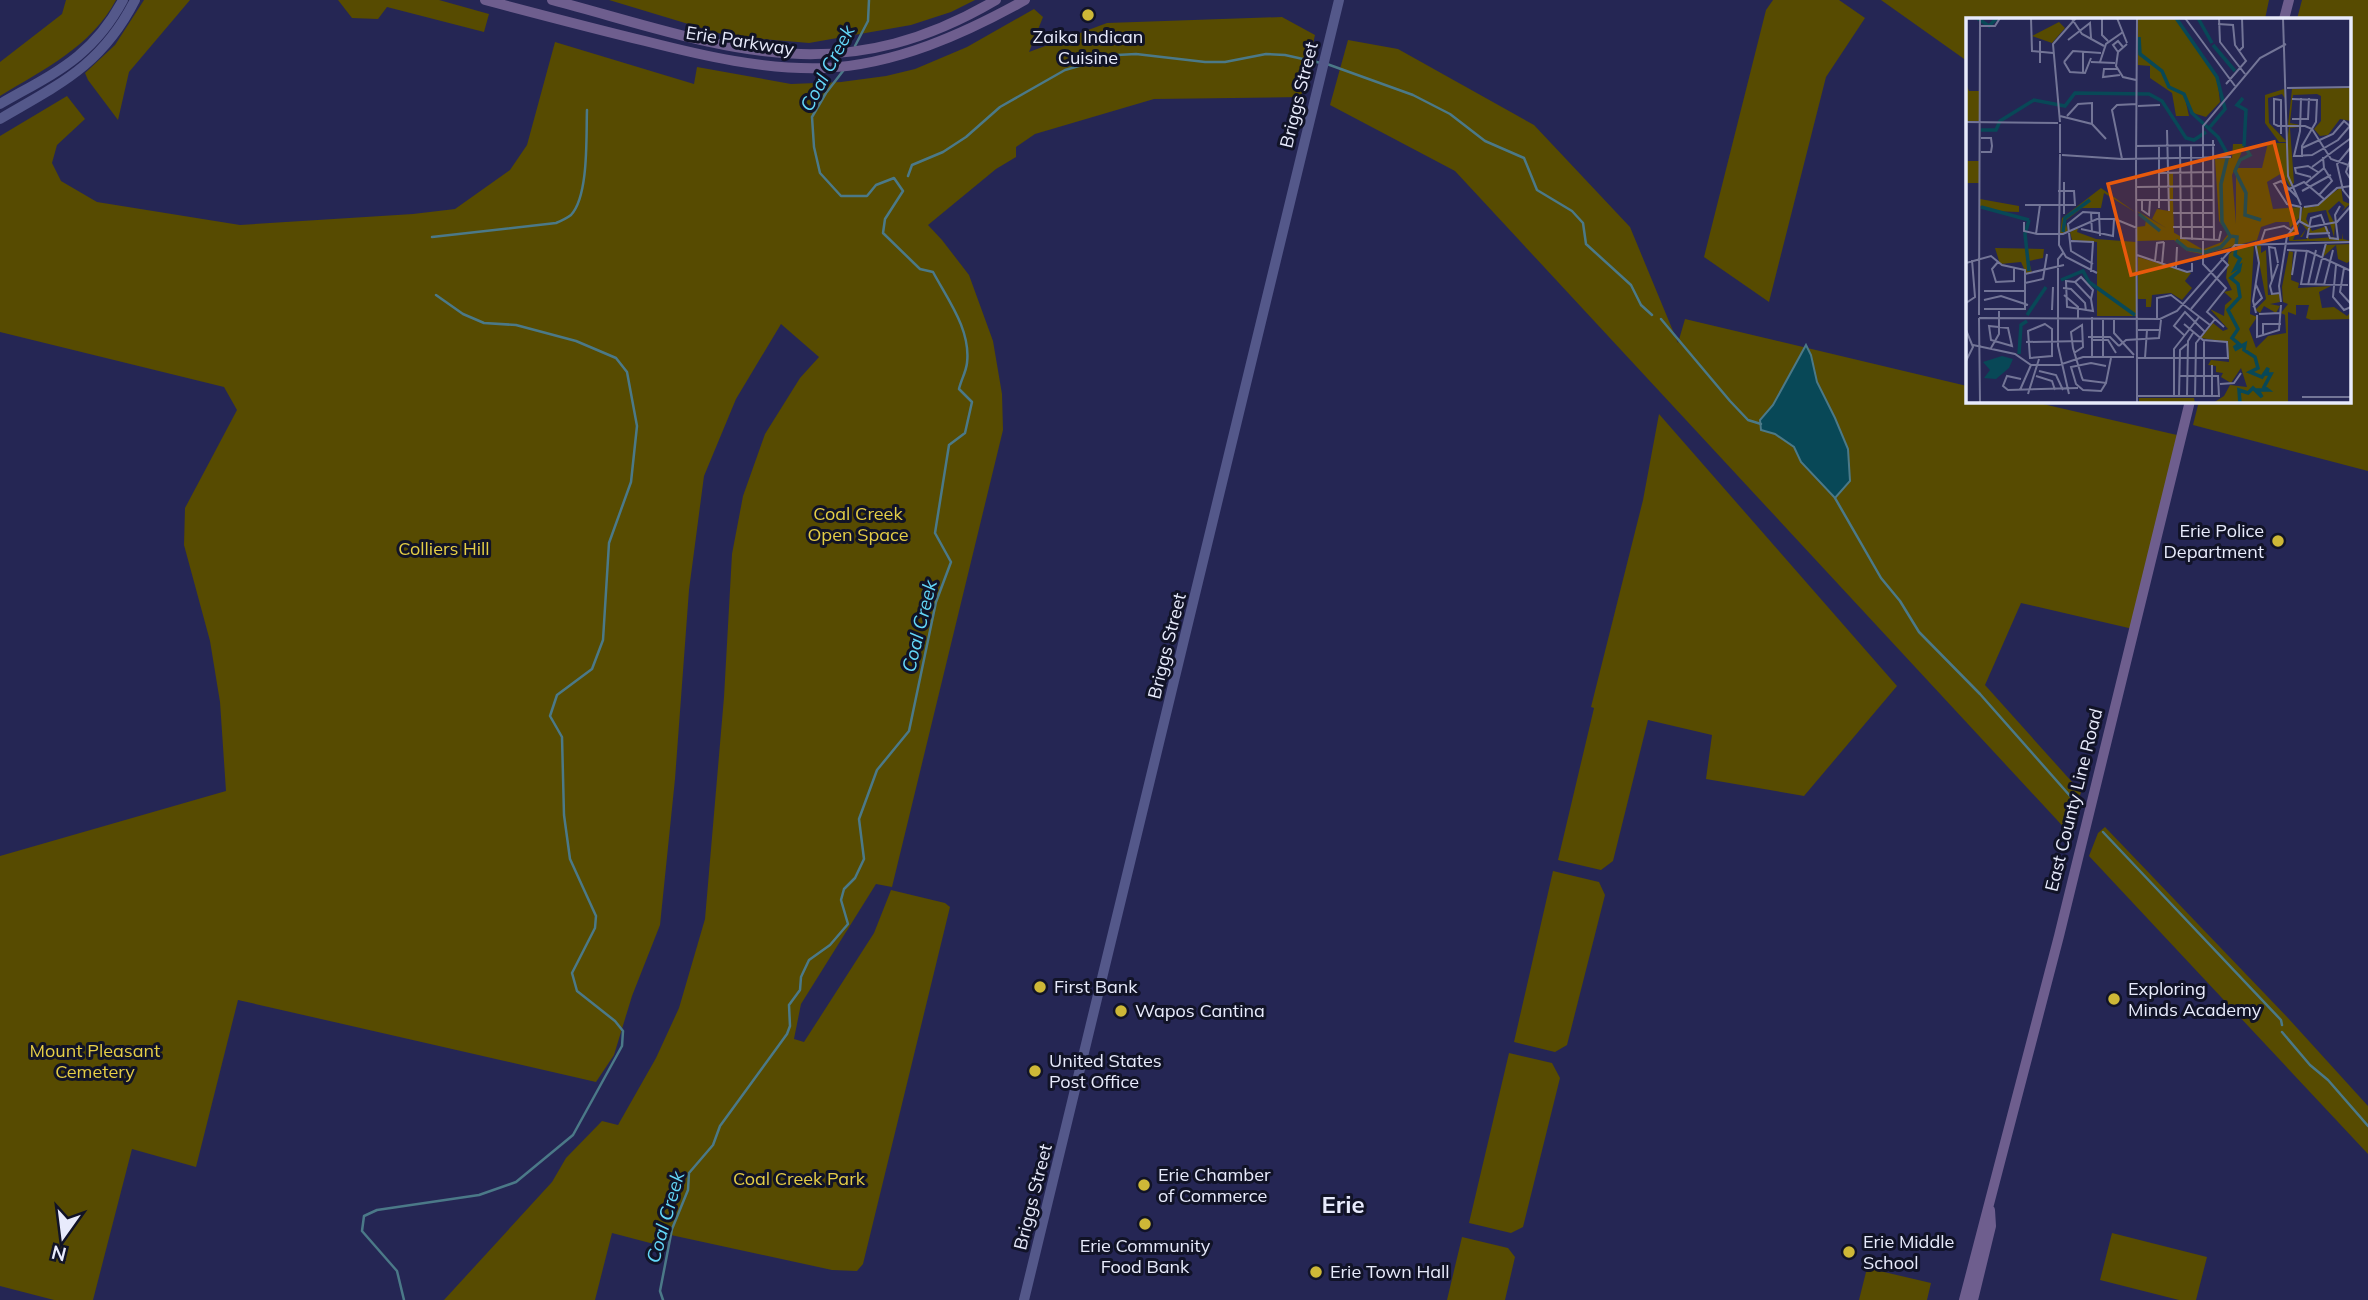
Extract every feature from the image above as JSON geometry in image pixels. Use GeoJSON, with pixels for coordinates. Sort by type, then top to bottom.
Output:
{"type":"FeatureCollection","features":[{"type":"Feature","properties":{"kind":"main road","name":"Erie Parkway"},"geometry":{"type":"LineString","coordinates":[[485,0],[684,51],[741,62],[826,68],[899,55],[956,35],[1025,0]]}},
{"type":"Feature","properties":{"kind":"main road","name":"Erie Parkway"},"geometry":{"type":"LineString","coordinates":[[552,0],[719,46],[797,55],[868,50],[905,41],[967,17],[996,0]]}},
{"type":"Feature","properties":{"kind":"main road"},"geometry":{"type":"LineString","coordinates":[[2284,18],[2289,0]]}},
{"type":"Feature","properties":{"kind":"main road","name":"East County Line Road"},"geometry":{"type":"LineString","coordinates":[[1964,1300],[2063,922],[2190,402]]}},
{"type":"Feature","properties":{"kind":"main road","name":"East County Line Road"},"geometry":{"type":"LineString","coordinates":[[1973,1300],[1991,1226],[1990,1207]]}},
{"type":"Feature","properties":{"kind":"street"},"geometry":{"type":"LineString","coordinates":[[0,104],[72,62],[100,36],[123,0]]}},
{"type":"Feature","properties":{"kind":"street"},"geometry":{"type":"LineString","coordinates":[[0,119],[88,64],[108,44],[135,0]]}},
{"type":"Feature","properties":{"kind":"street","name":"Briggs Street"},"geometry":{"type":"LineString","coordinates":[[1024,1300],[1339,0]]}},
{"type":"Feature","properties":{"kind":"green space"},"geometry":{"type":"Polygon","coordinates":[[[66,0],[116,0],[106,17],[80,44],[0,96],[0,62],[62,14],[66,0]]]}},
{"type":"Feature","properties":{"kind":"green space"},"geometry":{"type":"Polygon","coordinates":[[[144,0],[190,0],[129,72],[118,120],[85,73],[115,45],[144,0]]]}},
{"type":"Feature","properties":{"kind":"green space"},"geometry":{"type":"Polygon","coordinates":[[[338,0],[439,0],[489,14],[484,32],[387,7],[378,19],[352,18],[338,0]]]}},
{"type":"Feature","properties":{"kind":"green space"},"geometry":{"type":"Polygon","coordinates":[[[609,0],[975,0],[951,12],[911,25],[809,43],[728,36],[609,0]]]}},
{"type":"Feature","properties":{"kind":"green space"},"geometry":{"type":"Polygon","coordinates":[[[1773,0],[1839,0],[1865,18],[1826,77],[1769,302],[1704,257],[1766,10],[1773,0]]]}},
{"type":"Feature","properties":{"kind":"green space"},"geometry":{"type":"Polygon","coordinates":[[[1881,0],[2269,0],[2265,18],[1966,18],[1966,60],[1881,0]]]}},
{"type":"Feature","properties":{"kind":"green space"},"geometry":{"type":"Polygon","coordinates":[[[2302,0],[2368,0],[2368,471],[2193,425],[2199,402],[2350,402],[2350,18],[2297,18],[2302,0]]]}},
{"type":"Feature","properties":{"kind":"green space"},"geometry":{"type":"Polygon","coordinates":[[[1034,9],[1043,17],[1029,52],[1107,23],[1282,17],[1315,35],[1301,97],[1154,99],[1035,134],[1016,147],[1016,157],[996,169],[928,225],[969,275],[993,341],[1002,394],[1003,430],[892,887],[876,884],[801,1004],[794,1039],[804,1042],[874,933],[891,890],[945,903],[950,907],[863,1264],[857,1271],[832,1270],[657,1232],[654,1244],[612,1233],[595,1300],[444,1300],[552,1182],[566,1158],[602,1121],[618,1125],[656,1058],[679,1008],[705,919],[724,697],[732,554],[743,496],[765,434],[800,378],[819,357],[781,324],[736,399],[704,476],[689,590],[675,779],[660,925],[632,996],[614,1055],[596,1082],[238,1000],[196,1167],[132,1149],[93,1300],[54,1300],[0,1286],[0,856],[226,791],[220,702],[210,641],[184,545],[185,508],[237,410],[224,387],[0,332],[0,136],[67,96],[85,119],[57,145],[52,163],[61,181],[97,202],[240,225],[455,209],[510,170],[527,145],[555,42],[694,84],[697,67],[791,84],[841,82],[915,69],[967,47],[1034,9]]]}},
{"type":"Feature","properties":{"kind":"green space"},"geometry":{"type":"Polygon","coordinates":[[[1348,40],[1398,49],[1534,125],[1630,227],[1678,343],[1685,319],[1966,386],[1966,402],[2034,402],[2177,435],[2133,629],[2021,603],[1985,685],[2081,792],[2070,834],[1455,171],[1330,105],[1348,40]]]}},
{"type":"Feature","properties":{"kind":"green space"},"geometry":{"type":"Polygon","coordinates":[[[1659,414],[1897,686],[1804,796],[1706,779],[1712,735],[1648,720],[1613,861],[1601,870],[1558,860],[1594,708],[1591,707],[1643,500],[1659,414]]]}},
{"type":"Feature","properties":{"kind":"green space"},"geometry":{"type":"Polygon","coordinates":[[[2105,827],[2288,1018],[2368,1106],[2368,1154],[2089,856],[2098,833],[2105,827]]]}},
{"type":"Feature","properties":{"kind":"green space"},"geometry":{"type":"Polygon","coordinates":[[[1553,871],[1599,882],[1605,895],[1567,1045],[1555,1052],[1514,1042],[1553,871]]]}},
{"type":"Feature","properties":{"kind":"green space"},"geometry":{"type":"Polygon","coordinates":[[[1509,1053],[1552,1063],[1560,1078],[1523,1227],[1511,1233],[1469,1223],[1509,1053]]]}},
{"type":"Feature","properties":{"kind":"green space"},"geometry":{"type":"Polygon","coordinates":[[[2112,1233],[2207,1257],[2196,1300],[2179,1300],[2100,1280],[2112,1233]]]}},
{"type":"Feature","properties":{"kind":"green space"},"geometry":{"type":"Polygon","coordinates":[[[1462,1237],[1508,1248],[1515,1257],[1505,1300],[1447,1300],[1462,1237]]]}},
{"type":"Feature","properties":{"kind":"green space"},"geometry":{"type":"Polygon","coordinates":[[[1867,1268],[1931,1283],[1927,1300],[1859,1300],[1867,1268]]]}},
{"type":"Feature","properties":{"kind":"water"},"geometry":{"type":"Polygon","coordinates":[[[1806,345],[1817,382],[1848,449],[1850,481],[1835,498],[1801,462],[1794,447],[1775,434],[1761,430],[1760,420],[1773,405],[1806,345]]]}},
{"type":"Feature","properties":{"kind":"waterway","name":"Coal Creek"},"geometry":{"type":"LineString","coordinates":[[855,46],[868,21],[869,0]]}},
{"type":"Feature","properties":{"kind":"waterway"},"geometry":{"type":"LineString","coordinates":[[908,176],[912,165],[943,152],[966,137],[1000,107],[1065,70],[1117,55],[1136,54],[1225,62],[1266,54],[1321,63]]}},
{"type":"Feature","properties":{"kind":"waterway"},"geometry":{"type":"LineString","coordinates":[[1327,64],[1413,95],[1450,114],[1485,141],[1524,158],[1537,190],[1572,211],[1583,223],[1586,244],[1631,285],[1641,305],[1652,315]]}},
{"type":"Feature","properties":{"kind":"waterway","name":"Coal Creek"},"geometry":{"type":"LineString","coordinates":[[663,1300],[660,1291],[672,1229],[688,1190],[689,1173],[713,1145],[720,1126],[787,1034],[790,1026],[789,1005],[800,990],[801,977],[809,960],[830,945],[848,924],[841,900],[844,889],[855,878],[864,859],[859,819],[877,770],[909,731],[936,602],[951,562],[935,533],[949,445],[965,433],[972,402],[959,389],[967,363],[965,339],[957,316],[933,272],[920,269],[883,233],[885,219],[903,191],[894,178],[876,185],[867,196],[841,196],[820,173],[814,147],[812,117],[843,71]]}},
{"type":"Feature","properties":{"kind":"waterway"},"geometry":{"type":"LineString","coordinates":[[432,237],[556,223],[571,215],[577,206],[584,180],[587,110]]}},
{"type":"Feature","properties":{"kind":"waterway"},"geometry":{"type":"LineString","coordinates":[[404,1300],[397,1271],[362,1231],[364,1216],[377,1210],[479,1195],[516,1182],[573,1135],[622,1046],[623,1031],[615,1021],[577,991],[572,973],[595,928],[596,916],[570,859],[564,815],[562,737],[550,716],[557,695],[592,669],[603,640],[609,543],[631,482],[637,426],[627,372],[616,358],[576,341],[516,325],[484,323],[463,314],[436,295]]}},
{"type":"Feature","properties":{"kind":"waterway"},"geometry":{"type":"LineString","coordinates":[[1661,319],[1748,420],[1761,424]]}},
{"type":"Feature","properties":{"kind":"waterway"},"geometry":{"type":"LineString","coordinates":[[1835,498],[1881,578],[1900,601],[1919,632],[1980,694],[2071,797]]}},
{"type":"Feature","properties":{"kind":"waterway"},"geometry":{"type":"LineString","coordinates":[[2103,832],[2281,1020],[2282,1025]]}},
{"type":"Feature","properties":{"kind":"waterway"},"geometry":{"type":"LineString","coordinates":[[2282,1032],[2368,1126]]}},
{"type":"Feature","properties":{"kind":"place","name":"Zaika Indican Cuisine"},"geometry":{"type":"Point","coordinates":[1088,15]}},
{"type":"Feature","properties":{"kind":"place","name":"Erie Police Department"},"geometry":{"type":"Point","coordinates":[2278,541]}},
{"type":"Feature","properties":{"kind":"place","name":"First Bank"},"geometry":{"type":"Point","coordinates":[1040,987]}},
{"type":"Feature","properties":{"kind":"place","name":"Exploring Minds Academy"},"geometry":{"type":"Point","coordinates":[2114,999]}},
{"type":"Feature","properties":{"kind":"place","name":"Wapos Cantina"},"geometry":{"type":"Point","coordinates":[1121,1011]}},
{"type":"Feature","properties":{"kind":"place","name":"United States Post Office"},"geometry":{"type":"Point","coordinates":[1035,1071]}},
{"type":"Feature","properties":{"kind":"place","name":"Erie Chamber of Commerce"},"geometry":{"type":"Point","coordinates":[1144,1185]}},
{"type":"Feature","properties":{"kind":"place","name":"Erie Community Food Bank"},"geometry":{"type":"Point","coordinates":[1145,1224]}},
{"type":"Feature","properties":{"kind":"place","name":"Erie Middle School"},"geometry":{"type":"Point","coordinates":[1849,1252]}},
{"type":"Feature","properties":{"kind":"place","name":"Erie Town Hall"},"geometry":{"type":"Point","coordinates":[1316,1272]}},
{"type":"Feature","properties":{"kind":"district","name":"Erie"},"geometry":{"type":"Point","coordinates":[1343,1205]}},
{"type":"Feature","properties":{"kind":"park label","name":"Coal Creek Open Space"},"geometry":{"type":"Point","coordinates":[858,524]}},
{"type":"Feature","properties":{"kind":"park label","name":"Colliers Hill"},"geometry":{"type":"Point","coordinates":[444,549]}},
{"type":"Feature","properties":{"kind":"park label","name":"Mount Pleasant Cemetery"},"geometry":{"type":"Point","coordinates":[95,1061]}},
{"type":"Feature","properties":{"kind":"park label","name":"Coal Creek Park"},"geometry":{"type":"Point","coordinates":[799,1179]}}]}
